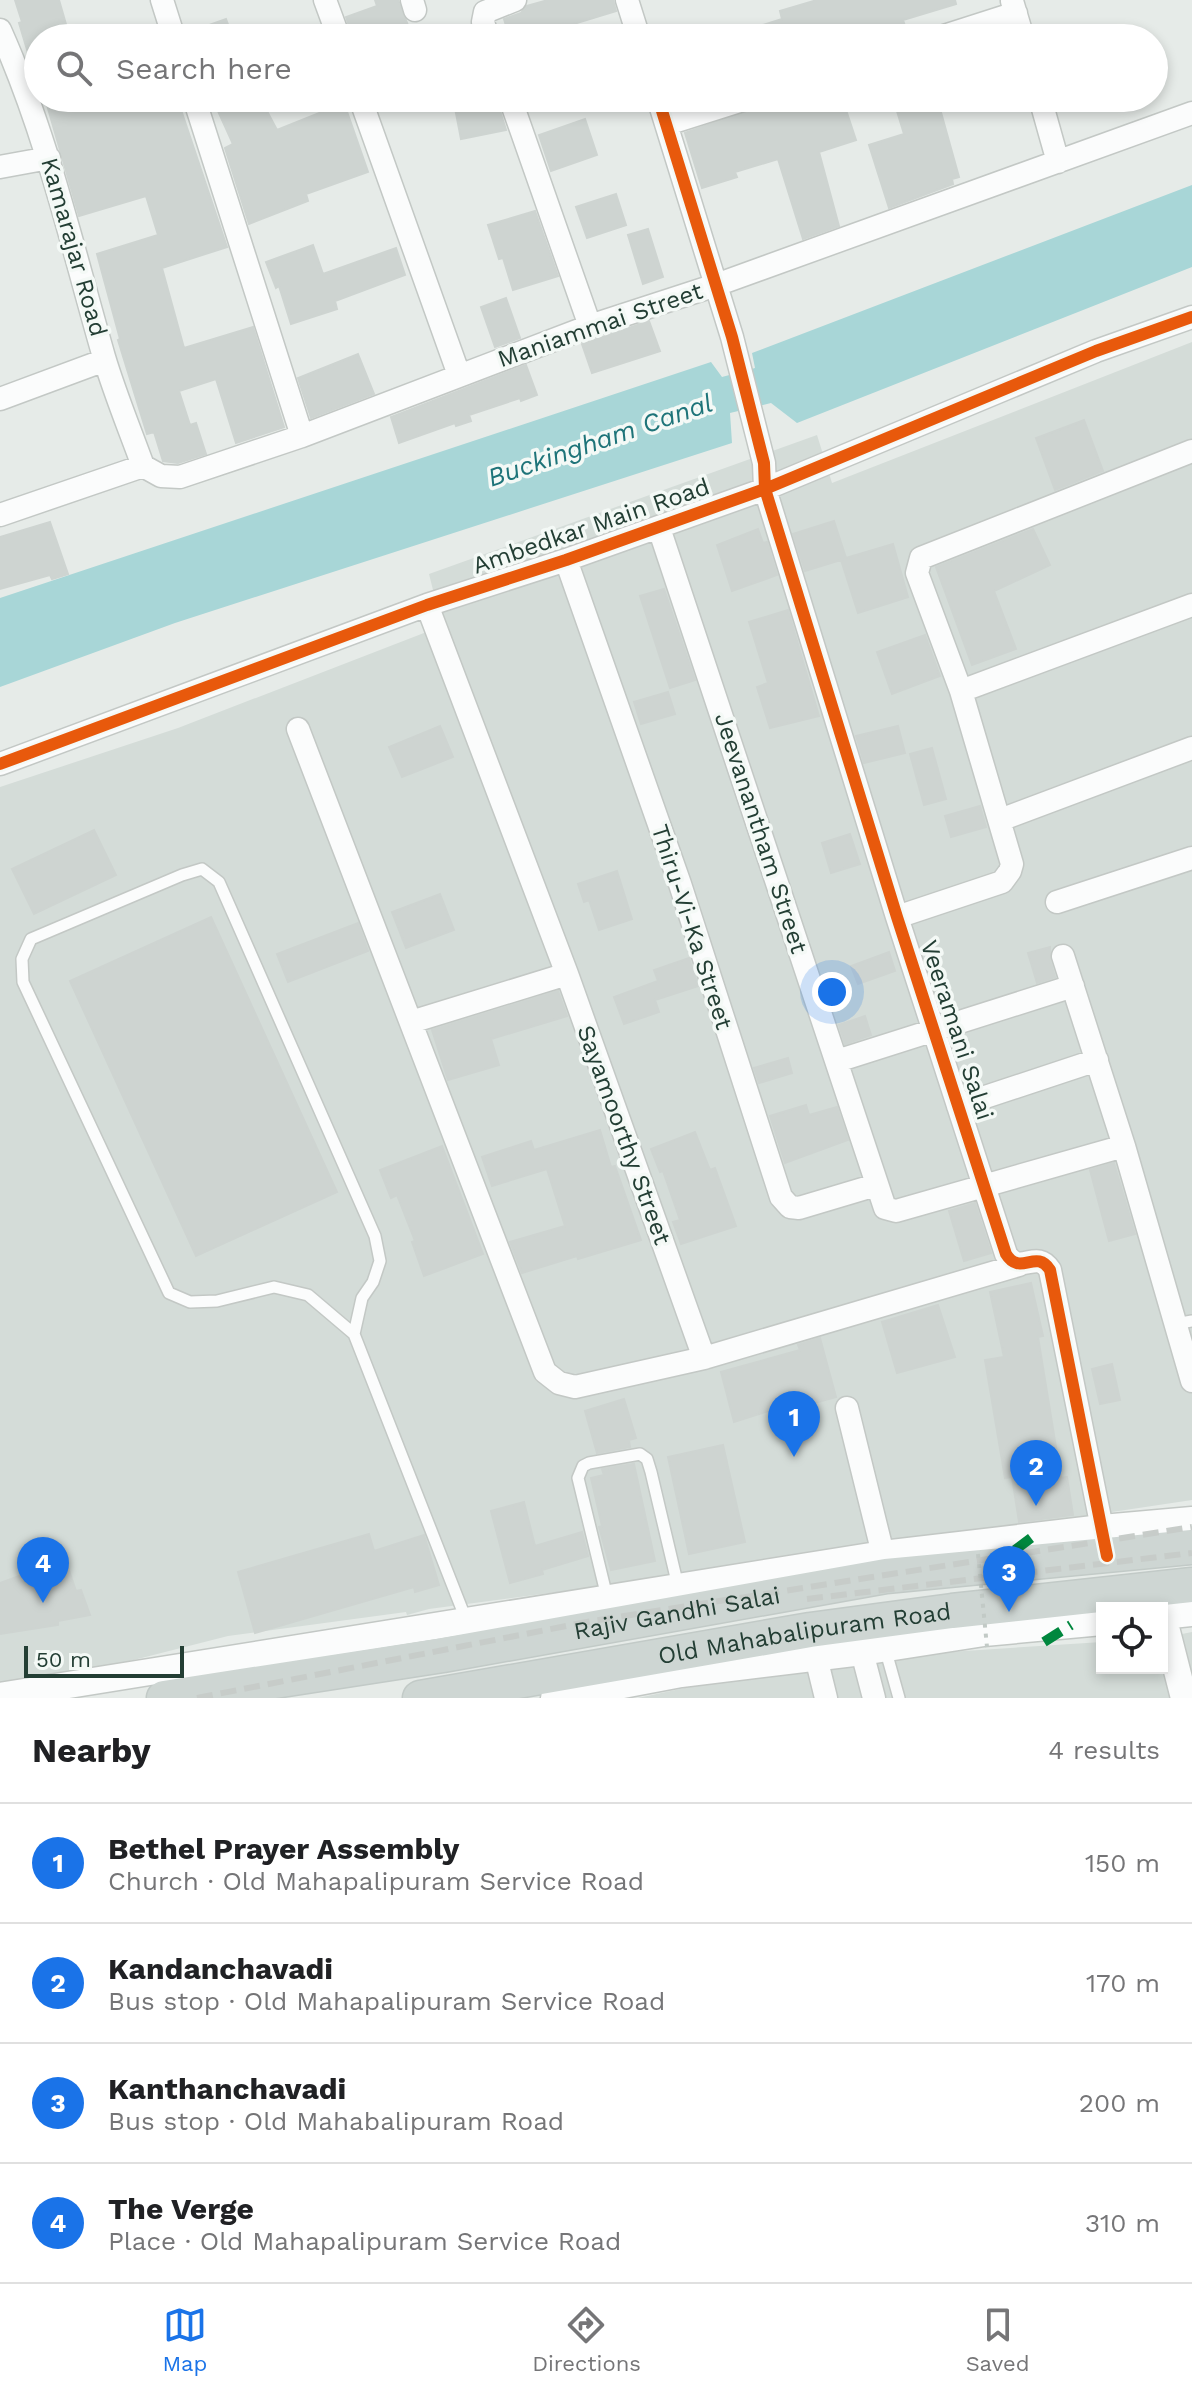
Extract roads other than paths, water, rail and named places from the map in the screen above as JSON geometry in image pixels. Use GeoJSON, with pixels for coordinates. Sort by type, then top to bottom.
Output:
{"type":"FeatureCollection","features":[{"type":"Feature","properties":{"kind":"main road","name":"Rajiv Gandhi Salai"},"geometry":{"type":"LineString","coordinates":[[164,1698],[443,1655],[886,1576],[1105,1542],[1192,1547]]}},
{"type":"Feature","properties":{"kind":"main road","name":"Old Mahabalipuram Road"},"geometry":{"type":"LineString","coordinates":[[420,1698],[812,1643],[952,1611],[1096,1606]]}},
{"type":"Feature","properties":{"kind":"street"},"geometry":{"type":"LineString","coordinates":[[162,0],[170,24]]}},
{"type":"Feature","properties":{"kind":"street"},"geometry":{"type":"LineString","coordinates":[[325,0],[334,24]]}},
{"type":"Feature","properties":{"kind":"street"},"geometry":{"type":"LineString","coordinates":[[484,24],[485,12],[515,0]]}},
{"type":"Feature","properties":{"kind":"street"},"geometry":{"type":"LineString","coordinates":[[627,0],[635,24]]}},
{"type":"Feature","properties":{"kind":"street"},"geometry":{"type":"LineString","coordinates":[[972,24],[1014,7]]}},
{"type":"Feature","properties":{"kind":"street","name":"Kamarajar Road"},"geometry":{"type":"LineString","coordinates":[[0,30],[24,88]]}},
{"type":"Feature","properties":{"kind":"street","name":"Kamarajar Road"},"geometry":{"type":"LineString","coordinates":[[33,112],[49,158],[105,360],[143,466]]}},
{"type":"Feature","properties":{"kind":"street"},"geometry":{"type":"LineString","coordinates":[[198,112],[302,436]]}},
{"type":"Feature","properties":{"kind":"street"},"geometry":{"type":"LineString","coordinates":[[365,112],[459,375]]}},
{"type":"Feature","properties":{"kind":"street"},"geometry":{"type":"LineString","coordinates":[[515,112],[590,326]]}},
{"type":"Feature","properties":{"kind":"street","name":"Veeramani Salai"},"geometry":{"type":"LineString","coordinates":[[663,112],[734,343],[764,463],[765,489],[897,917],[1006,1254],[1012,1263],[1019,1265]]}},
{"type":"Feature","properties":{"kind":"street"},"geometry":{"type":"LineString","coordinates":[[667,124],[705,112]]}},
{"type":"Feature","properties":{"kind":"street"},"geometry":{"type":"LineString","coordinates":[[1044,112],[1058,162]]}},
{"type":"Feature","properties":{"kind":"street","name":"Maniammai Street"},"geometry":{"type":"LineString","coordinates":[[143,466],[161,476],[180,477],[302,436],[590,326],[716,285],[1192,113]]}},
{"type":"Feature","properties":{"kind":"street"},"geometry":{"type":"LineString","coordinates":[[0,167],[49,158]]}},
{"type":"Feature","properties":{"kind":"street","name":"Ambedkar Main Road"},"geometry":{"type":"LineString","coordinates":[[0,764],[427,605],[566,560],[765,489],[1096,351],[1192,317]]}},
{"type":"Feature","properties":{"kind":"street"},"geometry":{"type":"LineString","coordinates":[[0,399],[105,360]]}},
{"type":"Feature","properties":{"kind":"street"},"geometry":{"type":"LineString","coordinates":[[897,917],[1002,882],[1012,864],[961,691],[917,573],[921,558],[1192,451]]}},
{"type":"Feature","properties":{"kind":"street"},"geometry":{"type":"LineString","coordinates":[[0,515],[143,466]]}},
{"type":"Feature","properties":{"kind":"street","name":"Jeevanantham Street"},"geometry":{"type":"LineString","coordinates":[[659,528],[876,1185]]}},
{"type":"Feature","properties":{"kind":"street","name":"Thiru-Vi-Ka Street"},"geometry":{"type":"LineString","coordinates":[[566,560],[680,884],[781,1197],[790,1207],[799,1208],[876,1185]]}},
{"type":"Feature","properties":{"kind":"street","name":"Sayamoorthy Street"},"geometry":{"type":"LineString","coordinates":[[427,605],[567,974],[704,1358]]}},
{"type":"Feature","properties":{"kind":"street"},"geometry":{"type":"LineString","coordinates":[[961,691],[1192,605]]}},
{"type":"Feature","properties":{"kind":"street"},"geometry":{"type":"LineString","coordinates":[[298,729],[545,1372],[559,1383],[575,1387],[704,1358],[1040,1261],[1050,1270],[1105,1542]]}},
{"type":"Feature","properties":{"kind":"street"},"geometry":{"type":"LineString","coordinates":[[1000,820],[1192,748]]}},
{"type":"Feature","properties":{"kind":"street"},"geometry":{"type":"LineString","coordinates":[[1057,902],[1192,858]]}},
{"type":"Feature","properties":{"kind":"street"},"geometry":{"type":"LineString","coordinates":[[1063,956],[1184,1322],[1192,1381]]}},
{"type":"Feature","properties":{"kind":"street"},"geometry":{"type":"LineString","coordinates":[[411,1022],[567,974]]}},
{"type":"Feature","properties":{"kind":"street"},"geometry":{"type":"LineString","coordinates":[[837,1061],[1073,986]]}},
{"type":"Feature","properties":{"kind":"street"},"geometry":{"type":"LineString","coordinates":[[958,1106],[1097,1060]]}},
{"type":"Feature","properties":{"kind":"street"},"geometry":{"type":"LineString","coordinates":[[876,1185],[885,1208],[892,1212],[1124,1146]]}},
{"type":"Feature","properties":{"kind":"street"},"geometry":{"type":"LineString","coordinates":[[847,1408],[883,1554]]}},
{"type":"Feature","properties":{"kind":"street"},"geometry":{"type":"LineString","coordinates":[[0,1696],[883,1554],[1105,1542],[1192,1520]]}},
{"type":"Feature","properties":{"kind":"street"},"geometry":{"type":"LineString","coordinates":[[1168,1604],[1192,1613]]}},
{"type":"Feature","properties":{"kind":"street"},"geometry":{"type":"LineString","coordinates":[[1168,1610],[1184,1698]]}},
{"type":"Feature","properties":{"kind":"street"},"geometry":{"type":"LineString","coordinates":[[566,1697],[662,1688],[681,1674],[812,1643],[874,1650],[984,1633],[1096,1623]]}},
{"type":"Feature","properties":{"kind":"street"},"geometry":{"type":"LineString","coordinates":[[812,1643],[826,1698]]}},
{"type":"Feature","properties":{"kind":"street"},"geometry":{"type":"LineString","coordinates":[[874,1650],[874,1698]]}},
{"type":"Feature","properties":{"kind":"lane"},"geometry":{"type":"LineString","coordinates":[[354,1334],[362,1298],[373,1282],[380,1261],[375,1236],[219,882],[202,869],[182,875],[31,939],[22,959],[23,982],[169,1293],[190,1302],[217,1301],[274,1287],[308,1295],[354,1334],[467,1623]]}},
{"type":"Feature","properties":{"kind":"lane"},"geometry":{"type":"LineString","coordinates":[[607,1597],[578,1478],[583,1466],[589,1463],[640,1454],[647,1459],[651,1472],[678,1586]]}},
{"type":"Feature","properties":{"kind":"lane"},"geometry":{"type":"LineString","coordinates":[[874,1650],[899,1698]]}},
{"type":"Feature","properties":{"kind":"water","name":"Buckingham Canal"},"geometry":{"type":"Polygon","coordinates":[[[1192,185],[1192,267],[797,423],[771,403],[730,413],[732,443],[175,623],[0,687],[0,598],[711,362],[722,377],[755,368],[752,353],[1192,185]]]}},
{"type":"Feature","properties":{"kind":"railway"},"geometry":{"type":"LineString","coordinates":[[197,1698],[592,1621],[1192,1527]]}},
{"type":"Feature","properties":{"kind":"railway"},"geometry":{"type":"LineString","coordinates":[[807,1599],[1192,1553]]}},
{"type":"Feature","properties":{"kind":"place","name":"Bethel Prayer Assembly"},"geometry":{"type":"Point","coordinates":[794,1457]}},
{"type":"Feature","properties":{"kind":"place","name":"Kandanchavadi"},"geometry":{"type":"Point","coordinates":[1036,1506]}},
{"type":"Feature","properties":{"kind":"place","name":"The Verge"},"geometry":{"type":"Point","coordinates":[43,1603]}},
{"type":"Feature","properties":{"kind":"place","name":"Kanthanchavadi"},"geometry":{"type":"Point","coordinates":[1009,1612]}}]}
